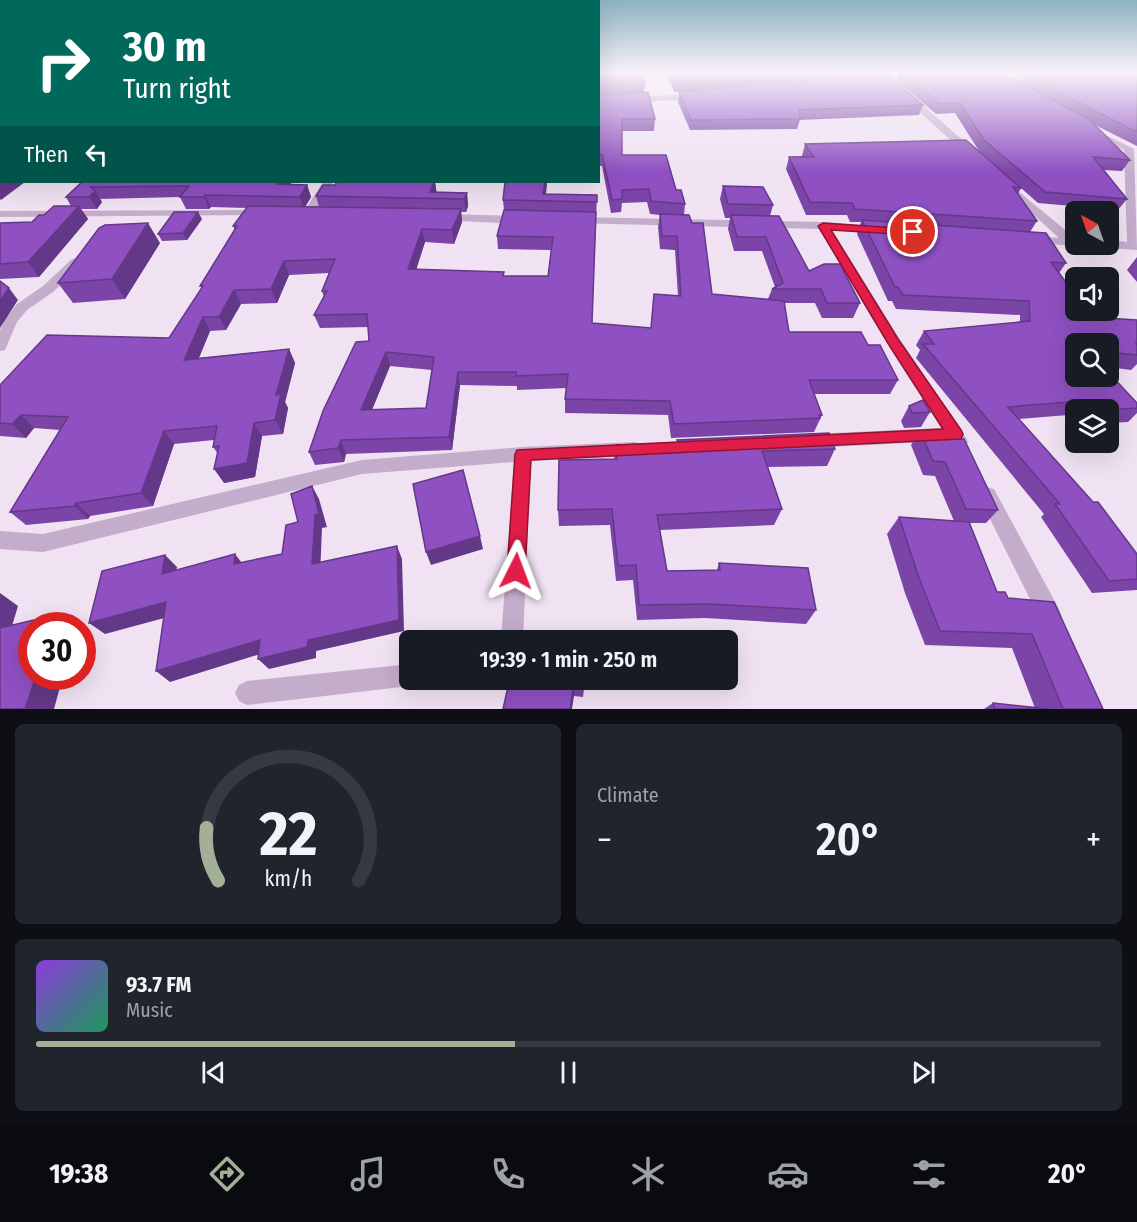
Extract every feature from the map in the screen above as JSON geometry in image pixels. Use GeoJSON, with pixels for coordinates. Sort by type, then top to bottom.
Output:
{"type":"FeatureCollection","features":[{"type":"Feature","properties":{"kind":"street"},"geometry":{"type":"LineString","coordinates":[[917,105],[982,162]]}},
{"type":"Feature","properties":{"kind":"street"},"geometry":{"type":"LineString","coordinates":[[1084,126],[1133,150],[1135,246],[1119,245]]}},
{"type":"Feature","properties":{"kind":"street"},"geometry":{"type":"LineString","coordinates":[[999,178],[1065,235]]}},
{"type":"Feature","properties":{"kind":"street"},"geometry":{"type":"LineString","coordinates":[[309,213],[327,183]]}},
{"type":"Feature","properties":{"kind":"street"},"geometry":{"type":"LineString","coordinates":[[109,229],[124,213]]}},
{"type":"Feature","properties":{"kind":"street"},"geometry":{"type":"LineString","coordinates":[[0,214],[274,213]]}},
{"type":"Feature","properties":{"kind":"street"},"geometry":{"type":"LineString","coordinates":[[426,217],[531,220]]}},
{"type":"Feature","properties":{"kind":"street"},"geometry":{"type":"LineString","coordinates":[[566,221],[823,226],[894,231]]}},
{"type":"Feature","properties":{"kind":"street"},"geometry":{"type":"LineString","coordinates":[[823,226],[966,455]]}},
{"type":"Feature","properties":{"kind":"street"},"geometry":{"type":"LineString","coordinates":[[1023,239],[1065,242]]}},
{"type":"Feature","properties":{"kind":"street"},"geometry":{"type":"LineString","coordinates":[[0,346],[11,321],[22,307],[48,289],[86,252]]}},
{"type":"Feature","properties":{"kind":"street"},"geometry":{"type":"LineString","coordinates":[[792,442],[955,434]]}},
{"type":"Feature","properties":{"kind":"street"},"geometry":{"type":"LineString","coordinates":[[0,540],[43,543],[362,467],[523,454],[651,448]]}},
{"type":"Feature","properties":{"kind":"street"},"geometry":{"type":"LineString","coordinates":[[513,630],[523,454]]}},
{"type":"Feature","properties":{"kind":"street"},"geometry":{"type":"LineString","coordinates":[[977,477],[1060,635]]}},
{"type":"Feature","properties":{"kind":"street"},"geometry":{"type":"LineString","coordinates":[[247,693],[399,676]]}},
{"type":"Feature","properties":{"kind":"building"},"geometry":{"type":"Polygon","coordinates":[[[600,105],[651,105],[655,119],[622,119],[622,155],[666,155],[676,190],[681,190],[685,204],[651,201],[649,189],[622,190],[622,199],[612,200],[602,154],[600,154],[600,105]]]}},
{"type":"Feature","properties":{"kind":"building"},"geometry":{"type":"Polygon","coordinates":[[[685,105],[921,105],[799,110],[800,119],[691,120],[685,105]]]}},
{"type":"Feature","properties":{"kind":"building"},"geometry":{"type":"Polygon","coordinates":[[[961,105],[1063,105],[1089,119],[1130,160],[1093,157],[1127,199],[1045,192],[984,140],[961,105]]]}},
{"type":"Feature","properties":{"kind":"building"},"geometry":{"type":"Polygon","coordinates":[[[1084,105],[1137,105],[1137,132],[1084,105]]]}},
{"type":"Feature","properties":{"kind":"building"},"geometry":{"type":"Polygon","coordinates":[[[966,140],[1021,188],[1013,187],[1037,221],[855,209],[852,203],[810,202],[789,157],[814,157],[805,144],[966,140]]]}},
{"type":"Feature","properties":{"kind":"building"},"geometry":{"type":"Polygon","coordinates":[[[81,183],[307,185],[300,197],[205,195],[204,197],[180,197],[189,186],[91,187],[95,191],[89,197],[66,197],[81,183]]]}},
{"type":"Feature","properties":{"kind":"building"},"geometry":{"type":"Polygon","coordinates":[[[336,183],[434,183],[430,192],[467,193],[464,199],[316,196],[323,185],[336,183]]]}},
{"type":"Feature","properties":{"kind":"building"},"geometry":{"type":"Polygon","coordinates":[[[505,183],[545,183],[543,194],[597,195],[597,202],[503,200],[505,183]]]}},
{"type":"Feature","properties":{"kind":"building"},"geometry":{"type":"Polygon","coordinates":[[[723,186],[763,187],[773,205],[728,204],[723,186]]]}},
{"type":"Feature","properties":{"kind":"building"},"geometry":{"type":"Polygon","coordinates":[[[54,206],[79,206],[28,262],[0,264],[0,223],[32,222],[54,206]]]}},
{"type":"Feature","properties":{"kind":"building"},"geometry":{"type":"Polygon","coordinates":[[[248,206],[461,209],[452,230],[422,229],[408,269],[504,272],[503,276],[548,276],[553,237],[497,236],[504,210],[596,212],[592,323],[651,328],[654,294],[681,296],[677,236],[662,236],[660,214],[689,215],[692,223],[703,223],[712,294],[784,301],[789,332],[861,332],[868,345],[880,345],[898,380],[809,380],[822,415],[819,415],[820,418],[674,424],[670,401],[565,399],[568,374],[516,376],[516,372],[458,372],[449,437],[341,440],[338,448],[309,452],[323,411],[356,342],[369,341],[367,314],[314,315],[327,291],[322,291],[335,259],[284,261],[271,289],[234,290],[219,317],[203,317],[184,360],[289,349],[276,395],[281,394],[275,420],[254,423],[247,463],[214,469],[219,446],[213,447],[217,426],[164,431],[141,493],[76,503],[75,506],[10,512],[68,417],[21,415],[12,424],[0,423],[0,385],[47,335],[169,338],[203,286],[200,286],[237,226],[233,226],[248,206]],[[386,352],[361,410],[426,408],[434,357],[386,352]]]}},
{"type":"Feature","properties":{"kind":"building"},"geometry":{"type":"Polygon","coordinates":[[[174,212],[198,212],[183,233],[158,234],[174,212]]]}},
{"type":"Feature","properties":{"kind":"building"},"geometry":{"type":"Polygon","coordinates":[[[731,215],[779,216],[809,271],[824,264],[840,264],[860,303],[827,303],[821,289],[772,289],[783,283],[766,237],[737,237],[731,215]]]}},
{"type":"Feature","properties":{"kind":"building"},"geometry":{"type":"Polygon","coordinates":[[[862,220],[1046,233],[1066,263],[1051,262],[1065,281],[1065,321],[1137,320],[1137,355],[1119,353],[1119,333],[1065,333],[1065,387],[1119,387],[1119,384],[1137,403],[1137,408],[1119,409],[1119,399],[1065,399],[1065,402],[1008,407],[1093,502],[1098,502],[1137,554],[1137,579],[1109,581],[1055,504],[1060,504],[923,344],[934,344],[924,331],[1030,321],[1029,301],[903,295],[898,287],[895,287],[862,220]]]}},
{"type":"Feature","properties":{"kind":"building"},"geometry":{"type":"Polygon","coordinates":[[[148,223],[112,279],[58,283],[99,228],[105,225],[148,223]]]}},
{"type":"Feature","properties":{"kind":"building"},"geometry":{"type":"Polygon","coordinates":[[[0,281],[9,288],[0,301],[0,281]]]}},
{"type":"Feature","properties":{"kind":"building"},"geometry":{"type":"Polygon","coordinates":[[[923,400],[930,412],[912,413],[909,406],[923,400]]]}},
{"type":"Feature","properties":{"kind":"building"},"geometry":{"type":"Polygon","coordinates":[[[939,430],[944,438],[964,439],[998,510],[966,509],[945,462],[933,461],[920,431],[939,430]]]}},
{"type":"Feature","properties":{"kind":"building"},"geometry":{"type":"Polygon","coordinates":[[[829,433],[835,449],[762,451],[782,509],[657,515],[667,571],[720,570],[719,563],[808,568],[816,610],[710,604],[639,605],[636,565],[618,566],[612,509],[558,510],[559,460],[617,459],[616,445],[829,433]]]}},
{"type":"Feature","properties":{"kind":"building"},"geometry":{"type":"Polygon","coordinates":[[[463,470],[480,536],[426,552],[413,484],[463,470]]]}},
{"type":"Feature","properties":{"kind":"building"},"geometry":{"type":"Polygon","coordinates":[[[312,486],[319,514],[315,515],[312,564],[397,546],[399,620],[308,640],[307,647],[258,659],[260,640],[156,671],[166,602],[96,621],[96,612],[92,612],[102,571],[165,555],[162,574],[235,554],[234,564],[282,554],[286,525],[298,522],[291,494],[312,486]]]}},
{"type":"Feature","properties":{"kind":"building"},"geometry":{"type":"Polygon","coordinates":[[[899,517],[969,522],[997,592],[1005,592],[1008,598],[1054,602],[1103,709],[1063,709],[1032,634],[940,631],[919,578],[899,517]]]}},
{"type":"Feature","properties":{"kind":"building"},"geometry":{"type":"Polygon","coordinates":[[[18,624],[18,690],[31,690],[25,709],[0,709],[0,628],[18,624]]]}},
{"type":"Feature","properties":{"kind":"building"},"geometry":{"type":"Polygon","coordinates":[[[507,690],[573,690],[570,709],[503,709],[507,690]]]}},
{"type":"Feature","properties":{"kind":"building"},"geometry":{"type":"Polygon","coordinates":[[[993,703],[1050,709],[995,709],[993,703]]]}},
{"type":"Feature","properties":{"kind":"route"},"geometry":{"type":"LineString","coordinates":[[516,571],[523,454],[955,434],[894,342],[823,226],[913,232]]}}]}
